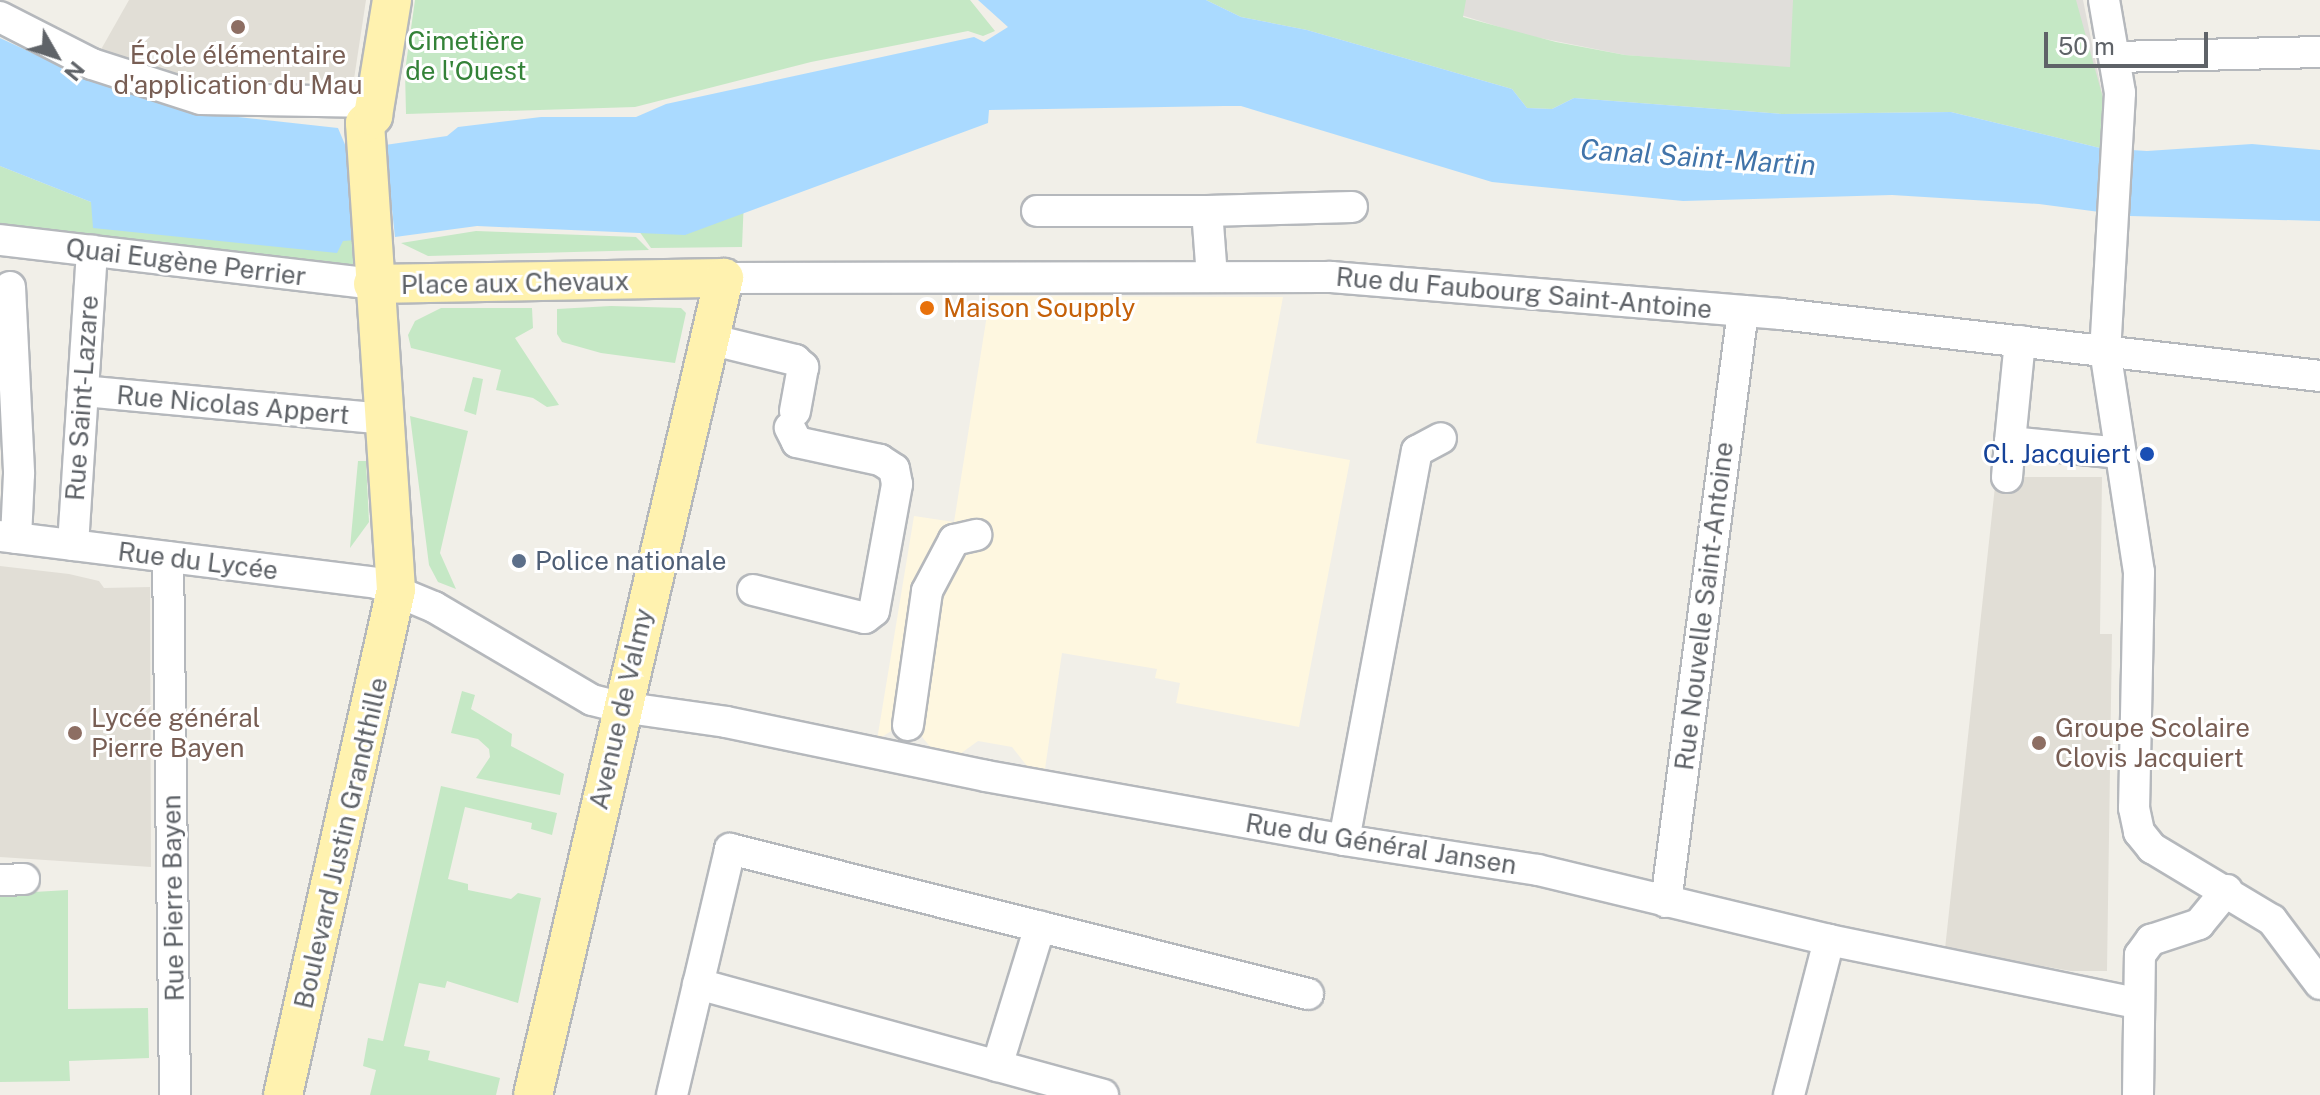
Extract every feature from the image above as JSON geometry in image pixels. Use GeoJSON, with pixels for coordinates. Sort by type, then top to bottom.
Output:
{"type":"FeatureCollection","features":[{"type":"Feature","properties":{"kind":"main road"},"geometry":{"type":"LineString","coordinates":[[372,272],[370,112],[392,0]]}},
{"type":"Feature","properties":{"kind":"main road","name":"Place aux Chevaux"},"geometry":{"type":"LineString","coordinates":[[396,590],[372,272],[724,278]]}},
{"type":"Feature","properties":{"kind":"main road","name":"Avenue de Valmy"},"geometry":{"type":"LineString","coordinates":[[533,1095],[621,707],[724,278]]}},
{"type":"Feature","properties":{"kind":"main road","name":"Boulevard Justin Grandthille"},"geometry":{"type":"LineString","coordinates":[[283,1095],[396,590]]}},
{"type":"Feature","properties":{"kind":"street"},"geometry":{"type":"LineString","coordinates":[[2104,0],[2116,57],[2117,137],[2105,350],[2139,572],[2134,808],[2139,832],[2152,848],[2227,890],[2272,920],[2318,977]]}},
{"type":"Feature","properties":{"kind":"street"},"geometry":{"type":"LineString","coordinates":[[0,17],[92,64],[201,99],[370,112]]}},
{"type":"Feature","properties":{"kind":"street"},"geometry":{"type":"LineString","coordinates":[[2116,57],[2320,52]]}},
{"type":"Feature","properties":{"kind":"street"},"geometry":{"type":"LineString","coordinates":[[1037,211],[1352,207]]}},
{"type":"Feature","properties":{"kind":"street"},"geometry":{"type":"LineString","coordinates":[[1207,211],[1212,277]]}},
{"type":"Feature","properties":{"kind":"street","name":"Quai Eugène Perrier"},"geometry":{"type":"LineString","coordinates":[[0,240],[92,251],[372,272]]}},
{"type":"Feature","properties":{"kind":"street","name":"Rue Saint-Lazare"},"geometry":{"type":"LineString","coordinates":[[73,545],[92,251]]}},
{"type":"Feature","properties":{"kind":"street","name":"Rue du Faubourg Saint-Antoine"},"geometry":{"type":"LineString","coordinates":[[724,278],[1331,277],[1743,311],[2320,376]]}},
{"type":"Feature","properties":{"kind":"street"},"geometry":{"type":"LineString","coordinates":[[8,537],[19,474],[10,287]]}},
{"type":"Feature","properties":{"kind":"street","name":"Rue Nouvelle Saint-Antoine"},"geometry":{"type":"LineString","coordinates":[[1666,902],[1743,311]]}},
{"type":"Feature","properties":{"kind":"street"},"geometry":{"type":"LineString","coordinates":[[709,339],[795,360],[803,367],[792,420],[797,442],[880,460],[894,469],[897,484],[874,611],[865,618],[753,590]]}},
{"type":"Feature","properties":{"kind":"street"},"geometry":{"type":"LineString","coordinates":[[2007,477],[2020,341]]}},
{"type":"Feature","properties":{"kind":"street","name":"Rue Nicolas Appert"},"geometry":{"type":"LineString","coordinates":[[83,391],[383,419]]}},
{"type":"Feature","properties":{"kind":"street"},"geometry":{"type":"LineString","coordinates":[[1344,840],[1417,451],[1441,438]]}},
{"type":"Feature","properties":{"kind":"street"},"geometry":{"type":"LineString","coordinates":[[2010,442],[2120,453]]}},
{"type":"Feature","properties":{"kind":"street"},"geometry":{"type":"LineString","coordinates":[[908,725],[927,591],[954,540],[976,535]]}},
{"type":"Feature","properties":{"kind":"street","name":"Rue du Lycée"},"geometry":{"type":"LineString","coordinates":[[8,537],[396,590],[434,607],[592,700],[621,707]]}},
{"type":"Feature","properties":{"kind":"street","name":"Rue Pierre Bayen"},"geometry":{"type":"LineString","coordinates":[[168,557],[175,1095]]}},
{"type":"Feature","properties":{"kind":"street","name":"Rue du Général Jansen"},"geometry":{"type":"LineString","coordinates":[[621,707],[726,722],[986,776],[1344,840],[1538,870],[1829,940],[2137,1003]]}},
{"type":"Feature","properties":{"kind":"street"},"geometry":{"type":"LineString","coordinates":[[672,1095],[730,849],[1308,994]]}},
{"type":"Feature","properties":{"kind":"street"},"geometry":{"type":"LineString","coordinates":[[2138,1095],[2140,955],[2151,940],[2199,924],[2227,890]]}},
{"type":"Feature","properties":{"kind":"street"},"geometry":{"type":"LineString","coordinates":[[997,1066],[1040,926]]}},
{"type":"Feature","properties":{"kind":"street"},"geometry":{"type":"LineString","coordinates":[[1789,1095],[1829,940]]}},
{"type":"Feature","properties":{"kind":"street"},"geometry":{"type":"LineString","coordinates":[[698,984],[1103,1095]]}},
{"type":"Feature","properties":{"kind":"shaded area","name":"École élémentaire d'application du Mau"},"geometry":{"type":"Polygon","coordinates":[[[129,0],[366,0],[354,79],[194,84],[99,53],[129,0]]]}},
{"type":"Feature","properties":{"kind":"shaded area"},"geometry":{"type":"Polygon","coordinates":[[[1413,0],[2083,0],[2103,98],[2047,88],[1625,55],[1525,35],[1413,0]]]}},
{"type":"Feature","properties":{"kind":"shaded area"},"geometry":{"type":"Polygon","coordinates":[[[990,296],[1283,297],[1256,443],[1350,460],[1299,727],[1176,703],[1180,683],[1155,678],[1157,669],[1062,653],[1045,769],[1027,766],[1012,747],[978,741],[960,754],[932,749],[918,732],[896,728],[877,740],[914,516],[954,522],[990,296]]]}},
{"type":"Feature","properties":{"kind":"shaded area","name":"Groupe Scolaire Clovis Jacquiert"},"geometry":{"type":"Polygon","coordinates":[[[1996,477],[2102,477],[2100,634],[2112,634],[2107,971],[2071,971],[1945,949],[1996,477]]]}},
{"type":"Feature","properties":{"kind":"shaded area","name":"Lycée général Pierre Bayen"},"geometry":{"type":"Polygon","coordinates":[[[0,566],[69,574],[99,581],[104,588],[150,587],[151,867],[0,857],[0,566]]]}},
{"type":"Feature","properties":{"kind":"green space","name":"Cimetière de l'Ouest"},"geometry":{"type":"Polygon","coordinates":[[[415,0],[970,0],[995,31],[983,36],[968,31],[811,62],[635,107],[406,114],[405,71],[415,0]]]}},
{"type":"Feature","properties":{"kind":"green space"},"geometry":{"type":"Polygon","coordinates":[[[1206,0],[1466,0],[1463,17],[1556,42],[1625,55],[1790,67],[1793,0],[2076,0],[2103,98],[2100,148],[1951,112],[1782,114],[1574,98],[1552,109],[1527,108],[1512,89],[1307,30],[1241,17],[1206,0]]]}},
{"type":"Feature","properties":{"kind":"green space"},"geometry":{"type":"Polygon","coordinates":[[[0,166],[91,202],[355,240],[355,266],[0,229],[0,166]]]}},
{"type":"Feature","properties":{"kind":"green space"},"geometry":{"type":"Polygon","coordinates":[[[744,198],[742,247],[651,248],[620,204],[744,198]]]}},
{"type":"Feature","properties":{"kind":"green space"},"geometry":{"type":"Polygon","coordinates":[[[476,231],[636,237],[649,250],[428,256],[401,243],[476,231]]]}},
{"type":"Feature","properties":{"kind":"green space"},"geometry":{"type":"Polygon","coordinates":[[[611,306],[681,308],[686,313],[675,363],[601,353],[562,342],[557,334],[557,309],[611,306]]]}},
{"type":"Feature","properties":{"kind":"green space"},"geometry":{"type":"Polygon","coordinates":[[[441,308],[532,308],[533,328],[515,338],[559,405],[547,407],[533,398],[496,390],[501,370],[411,348],[408,335],[415,321],[441,308]]]}},
{"type":"Feature","properties":{"kind":"green space"},"geometry":{"type":"Polygon","coordinates":[[[473,377],[483,379],[476,415],[464,411],[473,377]]]}},
{"type":"Feature","properties":{"kind":"green space"},"geometry":{"type":"Polygon","coordinates":[[[410,416],[468,431],[440,553],[456,589],[438,582],[429,565],[410,416]]]}},
{"type":"Feature","properties":{"kind":"green space"},"geometry":{"type":"Polygon","coordinates":[[[358,461],[366,461],[369,522],[350,548],[358,461]]]}},
{"type":"Feature","properties":{"kind":"green space"},"geometry":{"type":"Polygon","coordinates":[[[462,691],[475,695],[471,709],[512,734],[511,746],[564,774],[560,795],[476,778],[490,757],[489,749],[478,739],[451,733],[462,691]]]}},
{"type":"Feature","properties":{"kind":"green space"},"geometry":{"type":"Polygon","coordinates":[[[441,786],[557,813],[552,835],[531,829],[532,823],[465,807],[448,879],[468,884],[468,890],[511,899],[518,893],[541,898],[518,1003],[447,981],[445,988],[419,983],[404,1046],[430,1051],[428,1060],[500,1078],[496,1095],[370,1095],[376,1070],[363,1066],[368,1038],[383,1041],[441,786]]]}},
{"type":"Feature","properties":{"kind":"green space"},"geometry":{"type":"Polygon","coordinates":[[[68,890],[68,1009],[148,1008],[149,1058],[69,1061],[70,1081],[0,1082],[0,894],[68,890]]]}},
{"type":"Feature","properties":{"kind":"water","name":"Canal Saint-Martin"},"geometry":{"type":"Polygon","coordinates":[[[978,0],[1206,0],[1241,17],[1307,30],[1512,89],[1527,108],[1552,109],[1574,98],[1782,114],[1951,112],[2100,148],[2147,151],[2252,144],[2320,150],[2320,221],[2130,216],[2039,204],[1892,195],[1683,201],[1492,182],[1241,106],[1224,106],[989,110],[988,123],[685,235],[477,226],[395,237],[385,145],[447,136],[458,127],[541,117],[636,117],[666,104],[974,37],[984,42],[1008,27],[978,0]]]}},
{"type":"Feature","properties":{"kind":"water"},"geometry":{"type":"Polygon","coordinates":[[[0,38],[99,84],[193,112],[338,128],[346,147],[355,240],[343,241],[337,253],[93,228],[91,202],[0,166],[0,38]]]}},
{"type":"Feature","properties":{"kind":"place","name":"École élémentaire d'application du Mau"},"geometry":{"type":"Point","coordinates":[238,27]}},
{"type":"Feature","properties":{"kind":"place","name":"Maison Soupply"},"geometry":{"type":"Point","coordinates":[927,308]}},
{"type":"Feature","properties":{"kind":"place","name":"Cl. Jacquiert"},"geometry":{"type":"Point","coordinates":[2147,454]}},
{"type":"Feature","properties":{"kind":"place","name":"Police nationale"},"geometry":{"type":"Point","coordinates":[519,561]}},
{"type":"Feature","properties":{"kind":"place","name":"Lycée général Pierre Bayen"},"geometry":{"type":"Point","coordinates":[75,733]}},
{"type":"Feature","properties":{"kind":"place","name":"Groupe Scolaire Clovis Jacquiert"},"geometry":{"type":"Point","coordinates":[2039,743]}}]}
